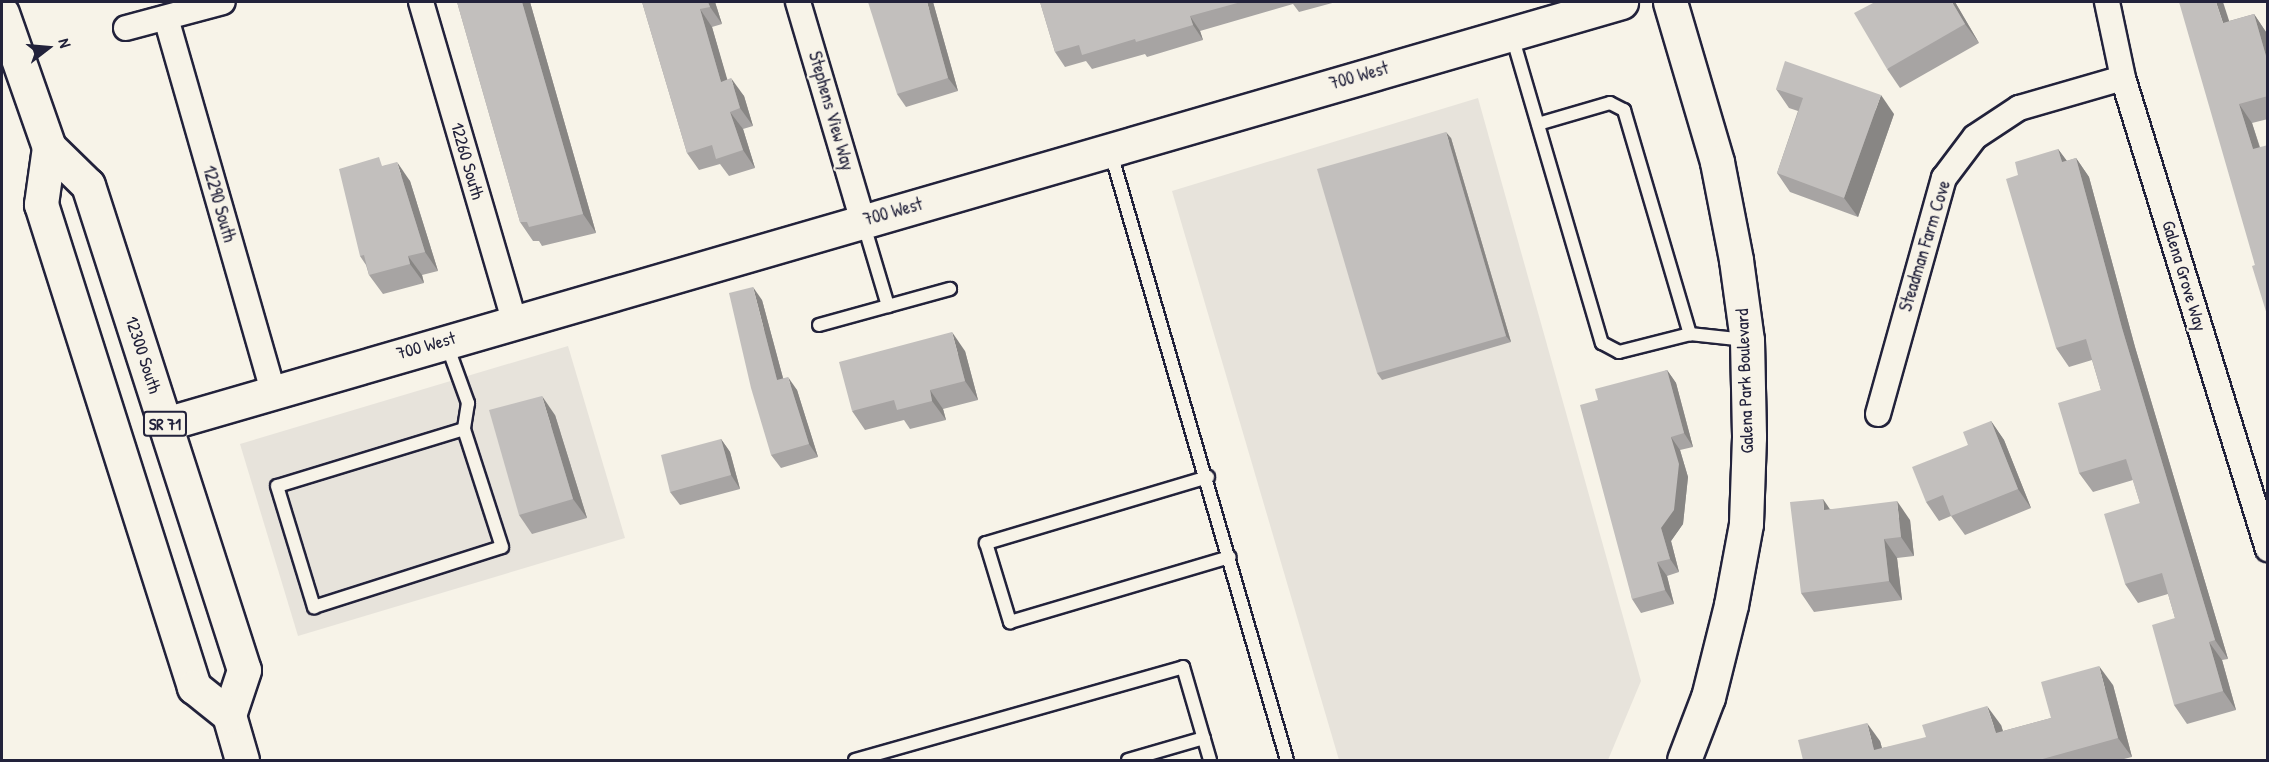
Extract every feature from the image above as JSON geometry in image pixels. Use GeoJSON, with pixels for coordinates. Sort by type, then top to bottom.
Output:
{"type":"FeatureCollection","features":[{"type":"Feature","properties":{"kind":"street"},"geometry":{"type":"LineString","coordinates":[[126,28],[223,2]]}},
{"type":"Feature","properties":{"kind":"street","name":"12260 South"},"geometry":{"type":"LineString","coordinates":[[421,2],[514,321]]}},
{"type":"Feature","properties":{"kind":"street","name":"Stephens View Way"},"geometry":{"type":"LineString","coordinates":[[798,2],[863,221]]}},
{"type":"Feature","properties":{"kind":"street","name":"700 West"},"geometry":{"type":"LineString","coordinates":[[165,424],[273,390],[1621,2]]}},
{"type":"Feature","properties":{"kind":"street","name":"Galena Park Boulevard"},"geometry":{"type":"LineString","coordinates":[[1670,2],[1717,162],[1747,340],[1746,524],[1711,686],[1684,760]]}},
{"type":"Feature","properties":{"kind":"street","name":"Galena Grove Way"},"geometry":{"type":"LineString","coordinates":[[2107,2],[2123,78],[2268,549]]}},
{"type":"Feature","properties":{"kind":"street","name":"12300 South"},"geometry":{"type":"LineString","coordinates":[[2,13],[48,147],[41,204],[194,687],[229,716],[244,670],[88,185],[48,147]]}},
{"type":"Feature","properties":{"kind":"street","name":"12290 South"},"geometry":{"type":"LineString","coordinates":[[166,18],[273,390]]}},
{"type":"Feature","properties":{"kind":"street","name":"Steadman Farm Cove"},"geometry":{"type":"LineString","coordinates":[[1878,414],[1944,178],[1975,137],[2019,108],[2123,78]]}},
{"type":"Feature","properties":{"kind":"street"},"geometry":{"type":"LineString","coordinates":[[229,716],[242,760]]}},
{"type":"Feature","properties":{"kind":"lane"},"geometry":{"type":"LineString","coordinates":[[1511,32],[1602,343],[1619,352],[1690,334],[1747,340]]}},
{"type":"Feature","properties":{"kind":"lane"},"geometry":{"type":"LineString","coordinates":[[1538,124],[1610,103],[1624,110],[1690,334]]}},
{"type":"Feature","properties":{"kind":"lane"},"geometry":{"type":"LineString","coordinates":[[1109,149],[1208,477],[1287,760]]}},
{"type":"Feature","properties":{"kind":"lane"},"geometry":{"type":"LineString","coordinates":[[863,221],[888,306]]}},
{"type":"Feature","properties":{"kind":"lane"},"geometry":{"type":"LineString","coordinates":[[819,325],[950,289]]}},
{"type":"Feature","properties":{"kind":"lane"},"geometry":{"type":"LineString","coordinates":[[446,341],[468,403],[464,429],[502,547],[314,607],[277,486],[464,429]]}},
{"type":"Feature","properties":{"kind":"lane"},"geometry":{"type":"LineString","coordinates":[[1208,477],[986,543],[1010,621],[1230,557]]}},
{"type":"Feature","properties":{"kind":"lane"},"geometry":{"type":"LineString","coordinates":[[855,760],[1183,667],[1210,760]]}},
{"type":"Feature","properties":{"kind":"lane"},"geometry":{"type":"LineString","coordinates":[[1128,760],[1204,738]]}},
{"type":"Feature","properties":{"kind":"shaded area"},"geometry":{"type":"Polygon","coordinates":[[[1478,98],[1641,681],[1608,760],[1339,760],[1172,191],[1478,98]]]}},
{"type":"Feature","properties":{"kind":"shaded area"},"geometry":{"type":"Polygon","coordinates":[[[568,346],[625,538],[298,636],[240,444],[568,346]]]}},
{"type":"Feature","properties":{"kind":"building"},"geometry":{"type":"Polygon","coordinates":[[[457,2],[522,2],[583,214],[529,227],[527,222],[520,222],[457,2]]]}},
{"type":"Feature","properties":{"kind":"building"},"geometry":{"type":"Polygon","coordinates":[[[642,2],[708,2],[710,7],[700,9],[721,82],[731,78],[740,108],[730,112],[743,150],[716,159],[712,145],[687,153],[642,2]]]}},
{"type":"Feature","properties":{"kind":"building"},"geometry":{"type":"Polygon","coordinates":[[[868,2],[927,2],[948,78],[897,94],[868,2]]]}},
{"type":"Feature","properties":{"kind":"building"},"geometry":{"type":"Polygon","coordinates":[[[1040,2],[1241,2],[1190,16],[1193,25],[1082,55],[1079,45],[1055,52],[1040,2]]]}},
{"type":"Feature","properties":{"kind":"building"},"geometry":{"type":"Polygon","coordinates":[[[1875,2],[1952,2],[1965,24],[1887,69],[1854,13],[1875,2]]]}},
{"type":"Feature","properties":{"kind":"building"},"geometry":{"type":"Polygon","coordinates":[[[2179,2],[2216,2],[2223,23],[2254,14],[2268,63],[2268,96],[2239,104],[2253,149],[2268,145],[2268,318],[2252,266],[2255,265],[2179,2]]]}},
{"type":"Feature","properties":{"kind":"building"},"geometry":{"type":"Polygon","coordinates":[[[1785,61],[1881,95],[1844,198],[1777,173],[1803,98],[1776,89],[1785,61]]]}},
{"type":"Feature","properties":{"kind":"building"},"geometry":{"type":"Polygon","coordinates":[[[1446,132],[1506,336],[1377,373],[1317,169],[1446,132]]]}},
{"type":"Feature","properties":{"kind":"building"},"geometry":{"type":"Polygon","coordinates":[[[2058,149],[2062,162],[2076,158],[2122,328],[2215,640],[2209,642],[2223,691],[2174,705],[2152,625],[2175,618],[2162,573],[2125,584],[2104,514],[2140,503],[2126,459],[2079,473],[2058,403],[2101,390],[2086,339],[2056,348],[2006,179],[2018,175],[2015,162],[2058,149]]]}},
{"type":"Feature","properties":{"kind":"building"},"geometry":{"type":"Polygon","coordinates":[[[379,157],[382,166],[397,162],[425,252],[408,256],[410,264],[369,275],[364,255],[360,256],[339,169],[379,157]]]}},
{"type":"Feature","properties":{"kind":"building"},"geometry":{"type":"Polygon","coordinates":[[[753,287],[777,380],[788,377],[809,444],[771,455],[751,388],[729,293],[753,287]]]}},
{"type":"Feature","properties":{"kind":"building"},"geometry":{"type":"Polygon","coordinates":[[[952,332],[965,381],[930,390],[932,401],[897,410],[894,400],[852,411],[839,362],[952,332]]]}},
{"type":"Feature","properties":{"kind":"building"},"geometry":{"type":"Polygon","coordinates":[[[1667,370],[1684,433],[1671,437],[1679,464],[1674,510],[1661,528],[1670,559],[1657,562],[1665,590],[1632,599],[1580,405],[1598,400],[1595,389],[1667,370]]]}},
{"type":"Feature","properties":{"kind":"building"},"geometry":{"type":"Polygon","coordinates":[[[542,396],[573,499],[519,515],[489,410],[542,396]]]}},
{"type":"Feature","properties":{"kind":"building"},"geometry":{"type":"Polygon","coordinates":[[[1991,421],[2018,489],[1951,516],[1943,495],[1926,502],[1912,467],[1968,445],[1963,432],[1991,421]]]}},
{"type":"Feature","properties":{"kind":"building"},"geometry":{"type":"Polygon","coordinates":[[[721,439],[731,475],[670,492],[661,455],[721,439]]]}},
{"type":"Feature","properties":{"kind":"building"},"geometry":{"type":"Polygon","coordinates":[[[1823,499],[1824,510],[1897,501],[1901,537],[1884,539],[1889,581],[1801,593],[1790,502],[1823,499]]]}},
{"type":"Feature","properties":{"kind":"building"},"geometry":{"type":"Polygon","coordinates":[[[2099,666],[2118,738],[2039,760],[1803,760],[1798,740],[1867,723],[1874,750],[1926,737],[1922,725],[1987,706],[1996,733],[2051,718],[2041,682],[2099,666]]]}}]}
